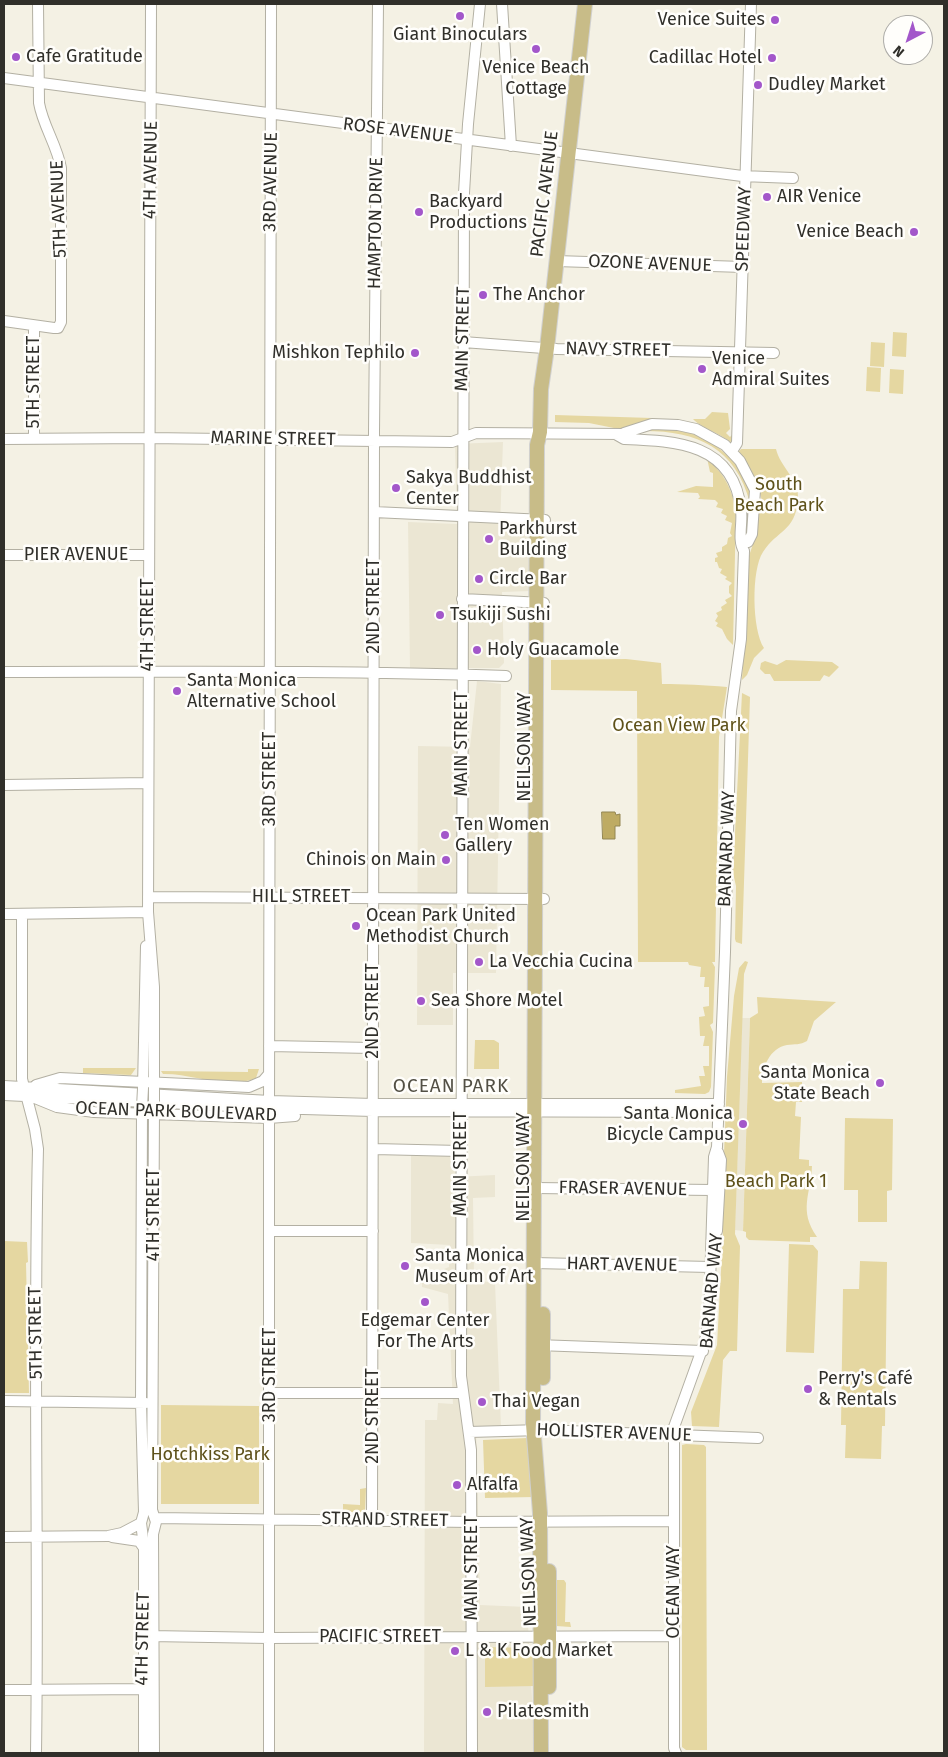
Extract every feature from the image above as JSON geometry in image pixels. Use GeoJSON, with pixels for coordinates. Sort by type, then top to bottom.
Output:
{"type":"FeatureCollection","features":[{"type":"Feature","properties":{"kind":"main road","name":"PACIFIC AVENUE"},"geometry":{"type":"LineString","coordinates":[[541,389],[585,4]]}},
{"type":"Feature","properties":{"kind":"main road","name":"NEILSON WAY"},"geometry":{"type":"LineString","coordinates":[[541,389],[540,432],[546,444],[540,520],[538,1430],[544,1521],[541,1753]]}},
{"type":"Feature","properties":{"kind":"main road","name":"NEILSON WAY"},"geometry":{"type":"LineString","coordinates":[[544,1637],[549,1753]]}},
{"type":"Feature","properties":{"kind":"street","name":"5TH AVENUE"},"geometry":{"type":"LineString","coordinates":[[34,326],[58,328],[61,322],[61,168],[58,151],[41,117],[38,83],[38,4]]}},
{"type":"Feature","properties":{"kind":"street","name":"4TH AVENUE"},"geometry":{"type":"LineString","coordinates":[[148,337],[152,99],[151,4]]}},
{"type":"Feature","properties":{"kind":"street","name":"3RD AVENUE"},"geometry":{"type":"LineString","coordinates":[[270,360],[271,4]]}},
{"type":"Feature","properties":{"kind":"street","name":"HAMPTON DRIVE"},"geometry":{"type":"LineString","coordinates":[[375,383],[378,4]]}},
{"type":"Feature","properties":{"kind":"street","name":"MAIN STREET"},"geometry":{"type":"LineString","coordinates":[[472,1753],[472,1522],[469,1432],[462,1393],[460,1150],[464,516],[462,437],[467,140],[480,4]]}},
{"type":"Feature","properties":{"kind":"street"},"geometry":{"type":"LineString","coordinates":[[502,4],[510,146]]}},
{"type":"Feature","properties":{"kind":"street","name":"SPEEDWAY"},"geometry":{"type":"LineString","coordinates":[[732,451],[738,443],[751,4]]}},
{"type":"Feature","properties":{"kind":"street","name":"ROSE AVENUE"},"geometry":{"type":"LineString","coordinates":[[4,78],[272,115],[746,176],[793,178]]}},
{"type":"Feature","properties":{"kind":"street","name":"OZONE AVENUE"},"geometry":{"type":"LineString","coordinates":[[556,261],[743,267]]}},
{"type":"Feature","properties":{"kind":"street"},"geometry":{"type":"LineString","coordinates":[[4,321],[34,326]]}},
{"type":"Feature","properties":{"kind":"street","name":"5TH STREET"},"geometry":{"type":"LineString","coordinates":[[34,326],[34,439]]}},
{"type":"Feature","properties":{"kind":"street","name":"4TH STREET"},"geometry":{"type":"LineString","coordinates":[[144,1753],[142,1689],[150,1636],[148,1521],[141,1403],[143,985],[148,912],[148,337]]}},
{"type":"Feature","properties":{"kind":"street","name":"NAVY STREET"},"geometry":{"type":"LineString","coordinates":[[463,342],[547,348],[774,353]]}},
{"type":"Feature","properties":{"kind":"street","name":"3RD STREET"},"geometry":{"type":"LineString","coordinates":[[270,360],[270,1753]]}},
{"type":"Feature","properties":{"kind":"street","name":"2ND STREET"},"geometry":{"type":"LineString","coordinates":[[372,1519],[375,383]]}},
{"type":"Feature","properties":{"kind":"street","name":"BARNARD WAY"},"geometry":{"type":"LineString","coordinates":[[540,432],[621,434],[652,424],[678,425],[706,433],[732,451],[747,471],[755,490],[752,534],[746,547],[741,639],[731,711],[725,952],[717,1147],[714,1157],[712,1190],[708,1316],[703,1351],[674,1427],[675,1435]]}},
{"type":"Feature","properties":{"kind":"street","name":"MARINE STREET"},"geometry":{"type":"LineString","coordinates":[[4,439],[149,438],[452,442],[476,433],[540,432]]}},
{"type":"Feature","properties":{"kind":"street","name":"BARNARD WAY"},"geometry":{"type":"LineString","coordinates":[[621,434],[624,439],[680,442],[699,448],[718,462],[729,475],[738,494],[742,512],[741,543],[746,547]]}},
{"type":"Feature","properties":{"kind":"street"},"geometry":{"type":"LineString","coordinates":[[374,512],[540,520]]}},
{"type":"Feature","properties":{"kind":"street","name":"PIER AVENUE"},"geometry":{"type":"LineString","coordinates":[[4,555],[148,555]]}},
{"type":"Feature","properties":{"kind":"street"},"geometry":{"type":"LineString","coordinates":[[462,599],[540,602]]}},
{"type":"Feature","properties":{"kind":"street"},"geometry":{"type":"LineString","coordinates":[[4,672],[270,673],[354,671],[506,676]]}},
{"type":"Feature","properties":{"kind":"street"},"geometry":{"type":"LineString","coordinates":[[4,785],[148,783]]}},
{"type":"Feature","properties":{"kind":"street","name":"HILL STREET"},"geometry":{"type":"LineString","coordinates":[[148,897],[540,899]]}},
{"type":"Feature","properties":{"kind":"street"},"geometry":{"type":"LineString","coordinates":[[4,914],[148,912]]}},
{"type":"Feature","properties":{"kind":"street","name":"4TH STREET"},"geometry":{"type":"LineString","coordinates":[[148,912],[154,987],[154,1112],[152,1403],[148,1521],[144,1548],[154,1689],[154,1753]]}},
{"type":"Feature","properties":{"kind":"street","name":"5TH STREET"},"geometry":{"type":"LineString","coordinates":[[22,914],[27,1092],[36,1129],[38,1149],[35,1297],[38,1538],[36,1753]]}},
{"type":"Feature","properties":{"kind":"street"},"geometry":{"type":"LineString","coordinates":[[270,1046],[372,1048]]}},
{"type":"Feature","properties":{"kind":"street","name":"OCEAN PARK BOULEVARD"},"geometry":{"type":"LineString","coordinates":[[4,1095],[27,1092],[60,1078],[154,1086],[249,1087],[263,1081],[269,1074]]}},
{"type":"Feature","properties":{"kind":"street","name":"OCEAN PARK BOULEVARD"},"geometry":{"type":"LineString","coordinates":[[4,1086],[27,1092],[269,1109],[307,1115],[323,1110],[373,1107]]}},
{"type":"Feature","properties":{"kind":"street","name":"OCEAN PARK BOULEVARD"},"geometry":{"type":"LineString","coordinates":[[249,1087],[269,1109]]}},
{"type":"Feature","properties":{"kind":"street","name":"OCEAN PARK BOULEVARD"},"geometry":{"type":"LineString","coordinates":[[27,1092],[57,1108],[154,1112],[373,1107],[718,1108]]}},
{"type":"Feature","properties":{"kind":"street","name":"BARNARD WAY"},"geometry":{"type":"LineString","coordinates":[[675,1435],[706,1361],[713,1328],[721,1175],[721,1160],[717,1147]]}},
{"type":"Feature","properties":{"kind":"street"},"geometry":{"type":"LineString","coordinates":[[374,1149],[460,1150]]}},
{"type":"Feature","properties":{"kind":"street","name":"FRASER AVENUE"},"geometry":{"type":"LineString","coordinates":[[539,1188],[712,1190]]}},
{"type":"Feature","properties":{"kind":"street"},"geometry":{"type":"LineString","coordinates":[[270,1231],[373,1231]]}},
{"type":"Feature","properties":{"kind":"street","name":"HART AVENUE"},"geometry":{"type":"LineString","coordinates":[[538,1263],[710,1267]]}},
{"type":"Feature","properties":{"kind":"street"},"geometry":{"type":"LineString","coordinates":[[538,1345],[703,1351]]}},
{"type":"Feature","properties":{"kind":"street"},"geometry":{"type":"LineString","coordinates":[[270,1393],[462,1393]]}},
{"type":"Feature","properties":{"kind":"street"},"geometry":{"type":"LineString","coordinates":[[4,1401],[152,1403]]}},
{"type":"Feature","properties":{"kind":"street","name":"HOLLISTER AVENUE"},"geometry":{"type":"LineString","coordinates":[[469,1432],[538,1430],[758,1438]]}},
{"type":"Feature","properties":{"kind":"street","name":"OCEAN WAY"},"geometry":{"type":"LineString","coordinates":[[673,1752],[674,1520],[672,1456],[675,1435]]}},
{"type":"Feature","properties":{"kind":"street","name":"STRAND STREET"},"geometry":{"type":"LineString","coordinates":[[108,1536],[148,1521],[270,1519],[372,1519],[472,1522],[674,1520]]}},
{"type":"Feature","properties":{"kind":"street","name":"STRAND STREET"},"geometry":{"type":"LineString","coordinates":[[4,1537],[108,1536],[139,1541],[144,1548]]}},
{"type":"Feature","properties":{"kind":"street","name":"PACIFIC STREET"},"geometry":{"type":"LineString","coordinates":[[150,1636],[269,1638],[674,1636]]}},
{"type":"Feature","properties":{"kind":"street"},"geometry":{"type":"LineString","coordinates":[[4,1690],[154,1689]]}},
{"type":"Feature","properties":{"kind":"shaded area"},"geometry":{"type":"Polygon","coordinates":[[[503,442],[500,525],[528,526],[531,528],[530,591],[502,592],[504,663],[499,668],[410,668],[408,522],[457,524],[455,444],[503,442]]]}},
{"type":"Feature","properties":{"kind":"shaded area"},"geometry":{"type":"Polygon","coordinates":[[[477,681],[501,684],[496,973],[453,973],[453,1025],[417,1025],[418,746],[470,747],[477,681]]]}},
{"type":"Feature","properties":{"kind":"shaded area"},"geometry":{"type":"Polygon","coordinates":[[[602,812],[620,814],[620,826],[615,826],[615,839],[603,839],[602,812]]]}},
{"type":"Feature","properties":{"kind":"shaded area","name":"Santa Monica Bicycle Campus"},"geometry":{"type":"Polygon","coordinates":[[[742,1018],[750,1018],[743,1231],[735,1230],[742,1018]]]}},
{"type":"Feature","properties":{"kind":"shaded area"},"geometry":{"type":"Polygon","coordinates":[[[411,1153],[455,1155],[455,1177],[495,1175],[495,1197],[473,1198],[474,1280],[495,1283],[501,1427],[476,1427],[480,1605],[527,1607],[535,1753],[424,1753],[425,1420],[437,1420],[438,1403],[453,1404],[448,1294],[422,1287],[422,1278],[449,1267],[450,1245],[411,1243],[411,1153]]]}},
{"type":"Feature","properties":{"kind":"green space"},"geometry":{"type":"Polygon","coordinates":[[[893,332],[907,333],[906,357],[892,356],[893,332]]]}},
{"type":"Feature","properties":{"kind":"green space"},"geometry":{"type":"Polygon","coordinates":[[[871,342],[885,343],[884,367],[870,366],[871,342]]]}},
{"type":"Feature","properties":{"kind":"green space"},"geometry":{"type":"Polygon","coordinates":[[[867,367],[881,368],[880,392],[866,391],[867,367]]]}},
{"type":"Feature","properties":{"kind":"green space"},"geometry":{"type":"Polygon","coordinates":[[[890,369],[904,370],[903,394],[889,393],[890,369]]]}},
{"type":"Feature","properties":{"kind":"green space"},"geometry":{"type":"Polygon","coordinates":[[[712,412],[728,413],[730,429],[726,433],[730,437],[734,433],[732,443],[693,419],[705,419],[712,412]]]}},
{"type":"Feature","properties":{"kind":"green space"},"geometry":{"type":"Polygon","coordinates":[[[555,415],[652,418],[631,427],[619,429],[589,423],[555,422],[555,415]]]}},
{"type":"Feature","properties":{"kind":"green space"},"geometry":{"type":"Polygon","coordinates":[[[644,429],[685,431],[712,443],[732,460],[740,470],[746,480],[750,503],[743,483],[734,468],[723,455],[710,445],[695,438],[678,434],[660,431],[640,431],[644,429]]]}},
{"type":"Feature","properties":{"kind":"green space","name":"South Beach Park"},"geometry":{"type":"Polygon","coordinates":[[[741,449],[776,449],[798,493],[793,519],[785,530],[768,545],[759,561],[756,572],[754,600],[757,628],[764,648],[754,658],[747,675],[742,680],[748,559],[753,544],[756,512],[762,501],[756,479],[738,453],[741,449]]]}},
{"type":"Feature","properties":{"kind":"green space"},"geometry":{"type":"Polygon","coordinates":[[[707,458],[726,481],[736,509],[733,645],[727,639],[722,629],[716,626],[718,623],[715,621],[718,616],[716,613],[722,610],[721,607],[727,603],[725,600],[732,596],[729,593],[729,586],[732,583],[720,573],[722,569],[715,562],[715,558],[718,557],[716,553],[722,551],[722,547],[727,544],[728,538],[732,536],[730,533],[732,523],[725,520],[727,516],[721,513],[723,509],[716,507],[718,503],[715,500],[698,499],[700,497],[698,493],[677,492],[696,486],[713,487],[713,473],[710,472],[707,458]]]}},
{"type":"Feature","properties":{"kind":"green space","name":"Ocean View Park"},"geometry":{"type":"Polygon","coordinates":[[[626,659],[661,663],[662,684],[727,687],[719,737],[715,962],[712,962],[715,967],[713,1023],[710,1025],[713,1032],[711,1087],[709,1092],[705,1094],[675,1093],[675,1090],[701,1086],[699,1076],[705,1076],[703,1066],[709,1066],[709,1046],[703,1046],[705,1036],[700,1036],[699,1017],[705,1016],[703,1007],[709,1006],[709,987],[704,987],[705,977],[700,977],[701,967],[689,965],[688,962],[638,962],[637,691],[551,690],[551,660],[626,659]]]}},
{"type":"Feature","properties":{"kind":"green space"},"geometry":{"type":"Polygon","coordinates":[[[786,660],[832,662],[839,667],[829,677],[824,675],[820,681],[774,681],[770,674],[765,674],[760,669],[761,663],[765,661],[777,665],[786,660]]]}},
{"type":"Feature","properties":{"kind":"green space"},"geometry":{"type":"Polygon","coordinates":[[[742,693],[750,697],[742,944],[736,942],[735,939],[736,886],[733,873],[742,693]]]}},
{"type":"Feature","properties":{"kind":"green space"},"geometry":{"type":"Polygon","coordinates":[[[745,961],[748,962],[744,974],[735,1234],[740,1246],[737,1351],[730,1351],[723,1360],[719,1427],[692,1426],[691,1412],[717,1345],[723,1233],[721,1230],[727,1077],[734,996],[739,968],[745,961]]]}},
{"type":"Feature","properties":{"kind":"green space","name":"Beach Park 1"},"geometry":{"type":"Polygon","coordinates":[[[757,997],[836,1002],[814,1021],[807,1041],[781,1047],[772,1054],[765,1065],[762,1077],[762,1083],[802,1082],[802,1102],[796,1102],[795,1116],[801,1117],[799,1159],[809,1160],[809,1166],[812,1166],[807,1210],[811,1227],[817,1237],[810,1237],[810,1242],[749,1240],[746,1237],[746,1232],[743,1231],[750,1018],[758,1013],[757,997]]]}},
{"type":"Feature","properties":{"kind":"green space"},"geometry":{"type":"Polygon","coordinates":[[[475,1040],[494,1040],[499,1043],[499,1069],[474,1069],[475,1040]]]}},
{"type":"Feature","properties":{"kind":"green space"},"geometry":{"type":"Polygon","coordinates":[[[83,1068],[136,1068],[131,1075],[83,1073],[83,1068]]]}},
{"type":"Feature","properties":{"kind":"green space"},"geometry":{"type":"Polygon","coordinates":[[[248,1069],[259,1069],[256,1078],[234,1082],[163,1074],[161,1071],[248,1072],[248,1069]]]}},
{"type":"Feature","properties":{"kind":"green space"},"geometry":{"type":"Polygon","coordinates":[[[845,1118],[893,1119],[892,1190],[887,1191],[887,1222],[858,1222],[858,1190],[844,1190],[845,1118]]]}},
{"type":"Feature","properties":{"kind":"green space"},"geometry":{"type":"Polygon","coordinates":[[[4,1241],[27,1242],[29,1393],[4,1393],[4,1241]]]}},
{"type":"Feature","properties":{"kind":"green space"},"geometry":{"type":"Polygon","coordinates":[[[789,1244],[813,1245],[818,1251],[814,1353],[786,1352],[789,1244]]]}},
{"type":"Feature","properties":{"kind":"green space"},"geometry":{"type":"Polygon","coordinates":[[[860,1261],[887,1262],[885,1426],[882,1426],[881,1459],[845,1458],[846,1425],[841,1425],[843,1289],[859,1289],[860,1261]]]}},
{"type":"Feature","properties":{"kind":"green space","name":"Hotchkiss Park"},"geometry":{"type":"Polygon","coordinates":[[[161,1405],[259,1406],[259,1504],[161,1504],[161,1405]]]}},
{"type":"Feature","properties":{"kind":"green space"},"geometry":{"type":"Polygon","coordinates":[[[527,1438],[533,1497],[485,1498],[483,1440],[527,1438]]]}},
{"type":"Feature","properties":{"kind":"green space"},"geometry":{"type":"Polygon","coordinates":[[[682,1445],[704,1445],[706,1447],[707,1750],[686,1750],[682,1747],[682,1445]]]}},
{"type":"Feature","properties":{"kind":"green space"},"geometry":{"type":"Polygon","coordinates":[[[366,1488],[365,1512],[343,1512],[343,1504],[360,1505],[360,1489],[366,1488]]]}},
{"type":"Feature","properties":{"kind":"green space"},"geometry":{"type":"Polygon","coordinates":[[[554,1580],[564,1580],[566,1583],[565,1622],[570,1622],[571,1627],[556,1626],[554,1580]]]}},
{"type":"Feature","properties":{"kind":"green space"},"geometry":{"type":"Polygon","coordinates":[[[485,1647],[532,1648],[532,1655],[536,1655],[535,1686],[485,1687],[485,1647]]]}},
{"type":"Feature","properties":{"kind":"place","name":"Giant Binoculars"},"geometry":{"type":"Point","coordinates":[460,16]}},
{"type":"Feature","properties":{"kind":"place","name":"Venice Suites"},"geometry":{"type":"Point","coordinates":[775,20]}},
{"type":"Feature","properties":{"kind":"place","name":"Venice Beach Cottage"},"geometry":{"type":"Point","coordinates":[536,49]}},
{"type":"Feature","properties":{"kind":"place","name":"Cafe Gratitude"},"geometry":{"type":"Point","coordinates":[16,57]}},
{"type":"Feature","properties":{"kind":"place","name":"Cadillac Hotel"},"geometry":{"type":"Point","coordinates":[772,58]}},
{"type":"Feature","properties":{"kind":"place","name":"Dudley Market"},"geometry":{"type":"Point","coordinates":[758,85]}},
{"type":"Feature","properties":{"kind":"place","name":"AIR Venice"},"geometry":{"type":"Point","coordinates":[767,197]}},
{"type":"Feature","properties":{"kind":"place","name":"Backyard Productions"},"geometry":{"type":"Point","coordinates":[419,212]}},
{"type":"Feature","properties":{"kind":"place","name":"Venice Beach"},"geometry":{"type":"Point","coordinates":[914,232]}},
{"type":"Feature","properties":{"kind":"place","name":"The Anchor"},"geometry":{"type":"Point","coordinates":[483,295]}},
{"type":"Feature","properties":{"kind":"place","name":"Mishkon Tephilo"},"geometry":{"type":"Point","coordinates":[415,353]}},
{"type":"Feature","properties":{"kind":"place","name":"Venice Admiral Suites"},"geometry":{"type":"Point","coordinates":[702,369]}},
{"type":"Feature","properties":{"kind":"place","name":"Sakya Buddhist Center"},"geometry":{"type":"Point","coordinates":[396,488]}},
{"type":"Feature","properties":{"kind":"place","name":"Parkhurst Building"},"geometry":{"type":"Point","coordinates":[489,539]}},
{"type":"Feature","properties":{"kind":"place","name":"Circle Bar"},"geometry":{"type":"Point","coordinates":[479,579]}},
{"type":"Feature","properties":{"kind":"place","name":"Tsukiji Sushi"},"geometry":{"type":"Point","coordinates":[440,615]}},
{"type":"Feature","properties":{"kind":"place","name":"Holy Guacamole"},"geometry":{"type":"Point","coordinates":[477,650]}},
{"type":"Feature","properties":{"kind":"place","name":"Santa Monica Alternative School"},"geometry":{"type":"Point","coordinates":[177,691]}},
{"type":"Feature","properties":{"kind":"place","name":"Ten Women Gallery"},"geometry":{"type":"Point","coordinates":[445,835]}},
{"type":"Feature","properties":{"kind":"place","name":"Chinois on Main"},"geometry":{"type":"Point","coordinates":[446,860]}},
{"type":"Feature","properties":{"kind":"place","name":"Ocean Park United Methodist Church"},"geometry":{"type":"Point","coordinates":[356,926]}},
{"type":"Feature","properties":{"kind":"place","name":"La Vecchia Cucina"},"geometry":{"type":"Point","coordinates":[479,962]}},
{"type":"Feature","properties":{"kind":"place","name":"Sea Shore Motel"},"geometry":{"type":"Point","coordinates":[421,1001]}},
{"type":"Feature","properties":{"kind":"place","name":"Santa Monica State Beach"},"geometry":{"type":"Point","coordinates":[880,1083]}},
{"type":"Feature","properties":{"kind":"place","name":"Santa Monica Bicycle Campus"},"geometry":{"type":"Point","coordinates":[743,1124]}},
{"type":"Feature","properties":{"kind":"place","name":"Santa Monica Museum of Art"},"geometry":{"type":"Point","coordinates":[405,1266]}},
{"type":"Feature","properties":{"kind":"place","name":"Edgemar Center For The Arts"},"geometry":{"type":"Point","coordinates":[425,1302]}},
{"type":"Feature","properties":{"kind":"place","name":"Perry's Café & Rentals"},"geometry":{"type":"Point","coordinates":[808,1389]}},
{"type":"Feature","properties":{"kind":"place","name":"Thai Vegan"},"geometry":{"type":"Point","coordinates":[482,1402]}},
{"type":"Feature","properties":{"kind":"place","name":"Alfalfa"},"geometry":{"type":"Point","coordinates":[457,1485]}},
{"type":"Feature","properties":{"kind":"place","name":"L & K Food Market"},"geometry":{"type":"Point","coordinates":[455,1651]}},
{"type":"Feature","properties":{"kind":"place","name":"Pilatesmith"},"geometry":{"type":"Point","coordinates":[487,1712]}},
{"type":"Feature","properties":{"kind":"district","name":"OCEAN PARK"},"geometry":{"type":"Point","coordinates":[451,1087]}}]}
